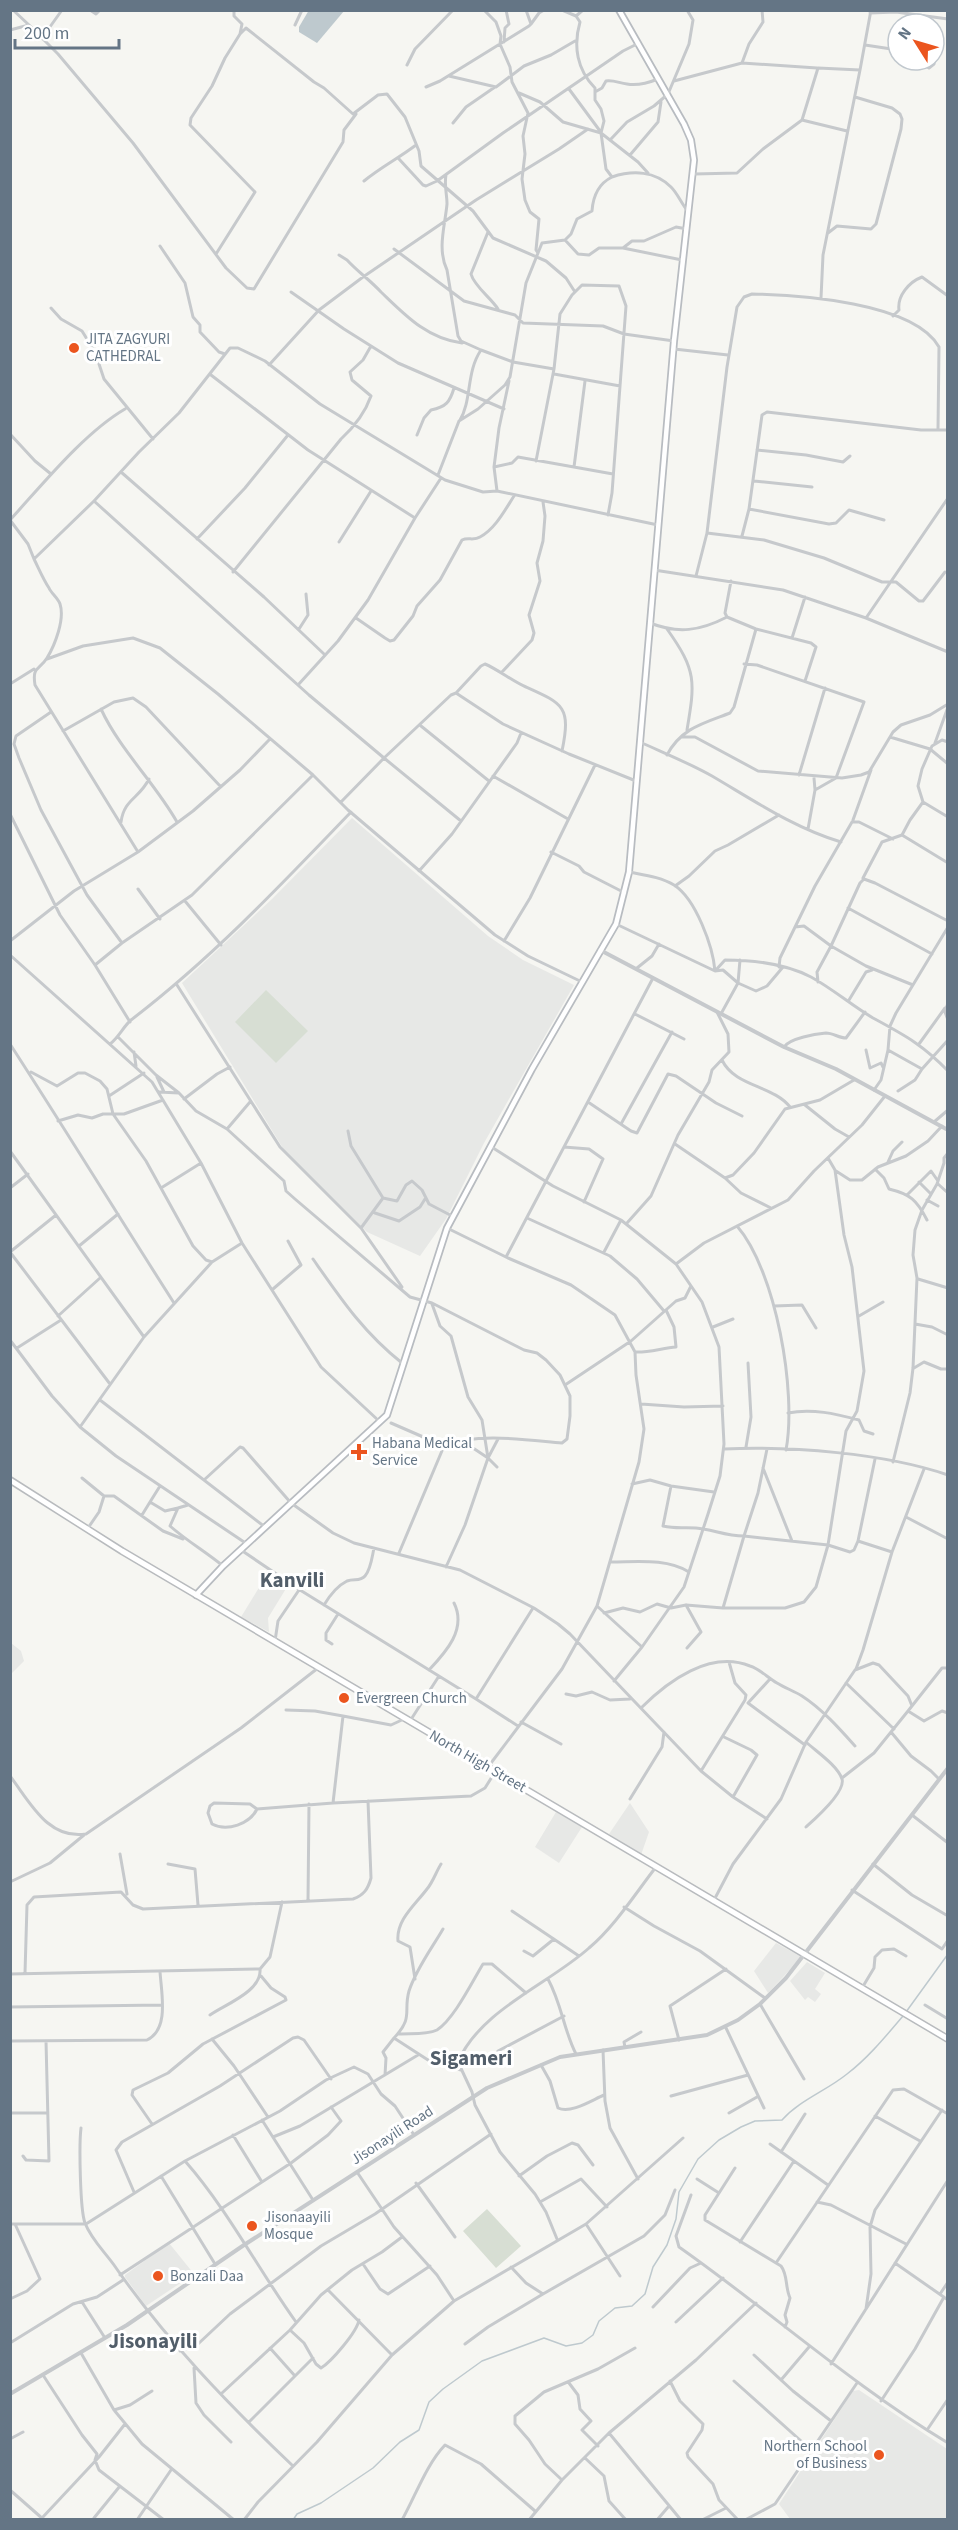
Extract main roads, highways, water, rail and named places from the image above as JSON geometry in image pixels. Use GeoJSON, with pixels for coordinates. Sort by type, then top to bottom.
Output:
{"type":"FeatureCollection","features":[{"type":"Feature","properties":{"kind":"highway","name":"North High Street"},"geometry":{"type":"LineString","coordinates":[[10,1479],[87,1530],[861,1990],[948,2039]]}},
{"type":"Feature","properties":{"kind":"main road"},"geometry":{"type":"LineString","coordinates":[[196,1595],[223,1566],[380,1423],[391,1404],[422,1299],[452,1216],[616,924],[625,893],[629,872],[654,570],[660,525],[674,340],[694,174],[692,140],[660,79],[619,10]]}},
{"type":"Feature","properties":{"kind":"waterway"},"geometry":{"type":"LineString","coordinates":[[906,2012],[948,1954]]}},
{"type":"Feature","properties":{"kind":"waterway"},"geometry":{"type":"LineString","coordinates":[[293,2520],[297,2514],[321,2503],[373,2468],[400,2442],[419,2430],[429,2402],[482,2361],[544,2338],[566,2346],[582,2343],[593,2335],[599,2321],[615,2308],[632,2306],[645,2294],[653,2267],[667,2245],[676,2219],[679,2192],[698,2159],[719,2140],[741,2127],[755,2121],[782,2120],[797,2107],[855,2068],[903,2016]]}},
{"type":"Feature","properties":{"kind":"place","name":"JITA ZAGYURI CATHEDRAL"},"geometry":{"type":"Point","coordinates":[74,348]}},
{"type":"Feature","properties":{"kind":"place","name":"Habana Medical Service"},"geometry":{"type":"Point","coordinates":[359,1452]}},
{"type":"Feature","properties":{"kind":"place","name":"Evergreen Church"},"geometry":{"type":"Point","coordinates":[344,1698]}},
{"type":"Feature","properties":{"kind":"place","name":"Jisonaayili Mosque"},"geometry":{"type":"Point","coordinates":[252,2226]}},
{"type":"Feature","properties":{"kind":"place","name":"Bonzali Daa"},"geometry":{"type":"Point","coordinates":[158,2276]}},
{"type":"Feature","properties":{"kind":"place","name":"Northern School of Business"},"geometry":{"type":"Point","coordinates":[879,2455]}},
{"type":"Feature","properties":{"kind":"district","name":"Kanvili"},"geometry":{"type":"Point","coordinates":[292,1580]}},
{"type":"Feature","properties":{"kind":"district","name":"Sigameri"},"geometry":{"type":"Point","coordinates":[471,2058]}},
{"type":"Feature","properties":{"kind":"district","name":"Jisonayili"},"geometry":{"type":"Point","coordinates":[153,2341]}}]}
